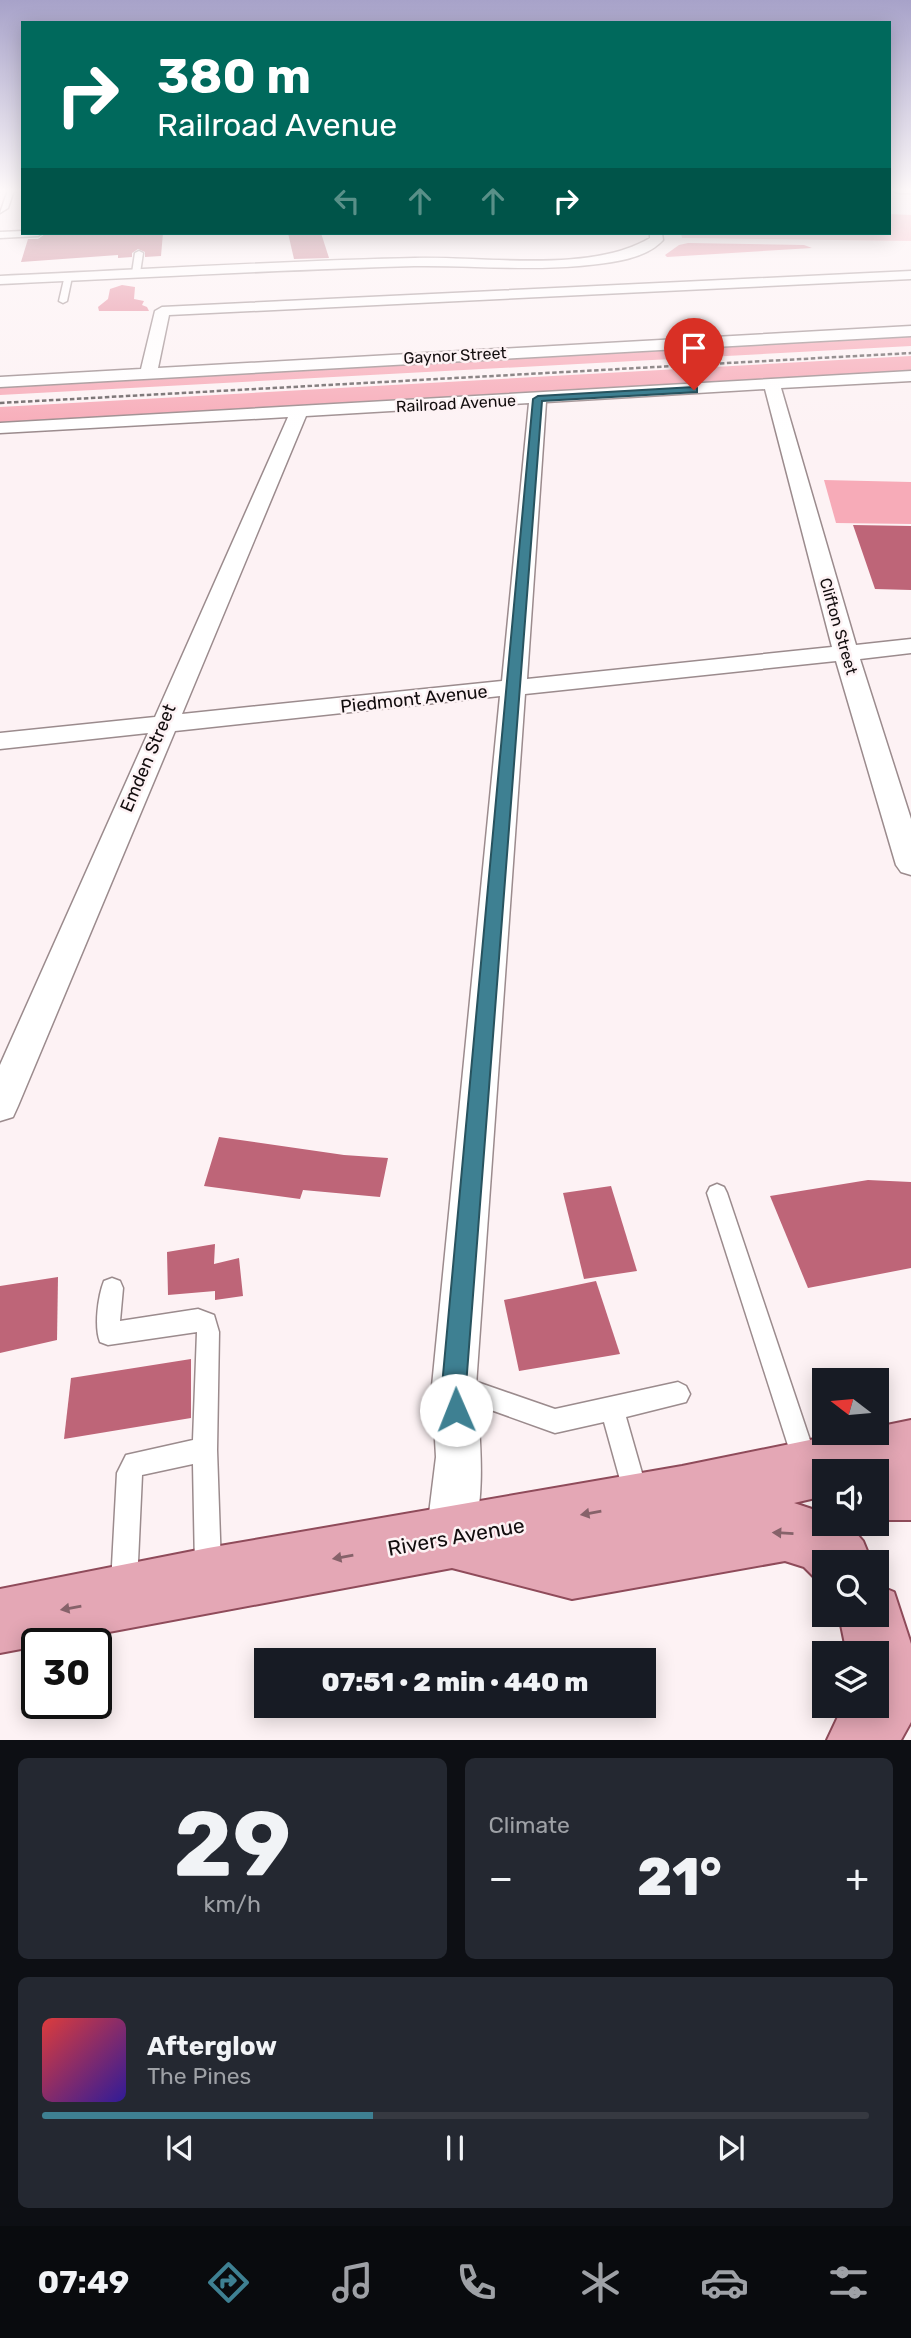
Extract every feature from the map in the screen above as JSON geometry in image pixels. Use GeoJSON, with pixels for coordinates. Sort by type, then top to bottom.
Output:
{"type":"FeatureCollection","features":[{"type":"Feature","properties":{"kind":"main road"},"geometry":{"type":"LineString","coordinates":[[881,1459],[911,1449]]}},
{"type":"Feature","properties":{"kind":"main road","name":"Rivers Avenue"},"geometry":{"type":"LineString","coordinates":[[0,1621],[208,1580],[661,1500],[812,1481]]}},
{"type":"Feature","properties":{"kind":"main road"},"geometry":{"type":"LineString","coordinates":[[889,1490],[911,1490]]}},
{"type":"Feature","properties":{"kind":"main road"},"geometry":{"type":"LineString","coordinates":[[450,1538],[572,1568],[785,1530],[824,1544],[829,1550]]}},
{"type":"Feature","properties":{"kind":"main road"},"geometry":{"type":"LineString","coordinates":[[861,1740],[884,1706],[879,1646],[874,1627]]}},
{"type":"Feature","properties":{"kind":"street"},"geometry":{"type":"LineString","coordinates":[[0,280],[182,271]]}},
{"type":"Feature","properties":{"kind":"street"},"geometry":{"type":"LineString","coordinates":[[149,372],[162,311],[911,275]]}},
{"type":"Feature","properties":{"kind":"street","name":"Gaynor Street"},"geometry":{"type":"LineString","coordinates":[[0,382],[911,331]]}},
{"type":"Feature","properties":{"kind":"street","name":"Railroad Avenue"},"geometry":{"type":"LineString","coordinates":[[0,428],[911,376]]}},
{"type":"Feature","properties":{"kind":"street","name":"Clifton Street"},"geometry":{"type":"LineString","coordinates":[[772,386],[846,653],[911,865]]}},
{"type":"Feature","properties":{"kind":"street"},"geometry":{"type":"LineString","coordinates":[[450,1538],[459,1457],[454,1386],[538,399]]}},
{"type":"Feature","properties":{"kind":"street","name":"Emden Street"},"geometry":{"type":"LineString","coordinates":[[0,1107],[162,725],[300,410]]}},
{"type":"Feature","properties":{"kind":"street","name":"Piedmont Avenue"},"geometry":{"type":"LineString","coordinates":[[0,741],[911,646]]}},
{"type":"Feature","properties":{"kind":"lane"},"geometry":{"type":"LineString","coordinates":[[63,301],[68,277]]}},
{"type":"Feature","properties":{"kind":"lane"},"geometry":{"type":"LineString","coordinates":[[717,1193],[812,1469]]}},
{"type":"Feature","properties":{"kind":"lane"},"geometry":{"type":"LineString","coordinates":[[112,1288],[108,1334],[198,1320],[206,1323],[208,1580]]}},
{"type":"Feature","properties":{"kind":"lane"},"geometry":{"type":"LineString","coordinates":[[454,1386],[555,1421],[678,1394]]}},
{"type":"Feature","properties":{"kind":"lane"},"geometry":{"type":"LineString","coordinates":[[612,1408],[661,1500]]}},
{"type":"Feature","properties":{"kind":"lane"},"geometry":{"type":"LineString","coordinates":[[123,1598],[129,1473],[135,1464],[205,1450]]}},
{"type":"Feature","properties":{"kind":"shaded area"},"geometry":{"type":"Polygon","coordinates":[[[122,285],[135,287],[134,299],[144,301],[142,305],[149,311],[99,311],[98,307],[108,299],[110,289],[122,285]]]}},
{"type":"Feature","properties":{"kind":"shaded area"},"geometry":{"type":"Polygon","coordinates":[[[911,335],[911,346],[0,395],[0,384],[911,335]]]}},
{"type":"Feature","properties":{"kind":"shaded area"},"geometry":{"type":"Polygon","coordinates":[[[911,356],[911,373],[0,425],[0,407],[911,356]]]}},
{"type":"Feature","properties":{"kind":"shaded area"},"geometry":{"type":"Polygon","coordinates":[[[824,480],[911,482],[911,524],[836,523],[824,480]]]}},
{"type":"Feature","properties":{"kind":"building"},"geometry":{"type":"Polygon","coordinates":[[[853,525],[911,526],[911,590],[875,589],[853,525]]]}},
{"type":"Feature","properties":{"kind":"building"},"geometry":{"type":"Polygon","coordinates":[[[219,1137],[344,1155],[388,1158],[380,1197],[303,1190],[300,1199],[204,1186],[219,1137]]]}},
{"type":"Feature","properties":{"kind":"building"},"geometry":{"type":"Polygon","coordinates":[[[868,1180],[911,1182],[911,1268],[808,1288],[770,1196],[868,1180]]]}},
{"type":"Feature","properties":{"kind":"building"},"geometry":{"type":"Polygon","coordinates":[[[611,1186],[637,1271],[584,1279],[563,1193],[611,1186]]]}},
{"type":"Feature","properties":{"kind":"building"},"geometry":{"type":"Polygon","coordinates":[[[215,1244],[214,1264],[239,1258],[243,1296],[215,1300],[215,1291],[168,1295],[167,1252],[215,1244]]]}},
{"type":"Feature","properties":{"kind":"building"},"geometry":{"type":"Polygon","coordinates":[[[58,1277],[57,1340],[0,1353],[0,1286],[58,1277]]]}},
{"type":"Feature","properties":{"kind":"building"},"geometry":{"type":"Polygon","coordinates":[[[596,1281],[620,1354],[519,1371],[504,1300],[596,1281]]]}},
{"type":"Feature","properties":{"kind":"building"},"geometry":{"type":"Polygon","coordinates":[[[191,1359],[191,1418],[64,1439],[71,1378],[191,1359]]]}},
{"type":"Feature","properties":{"kind":"railway"},"geometry":{"type":"LineString","coordinates":[[0,403],[911,353]]}},
{"type":"Feature","properties":{"kind":"route"},"geometry":{"type":"LineString","coordinates":[[456,1410],[454,1386],[538,399],[694,390]]}}]}
